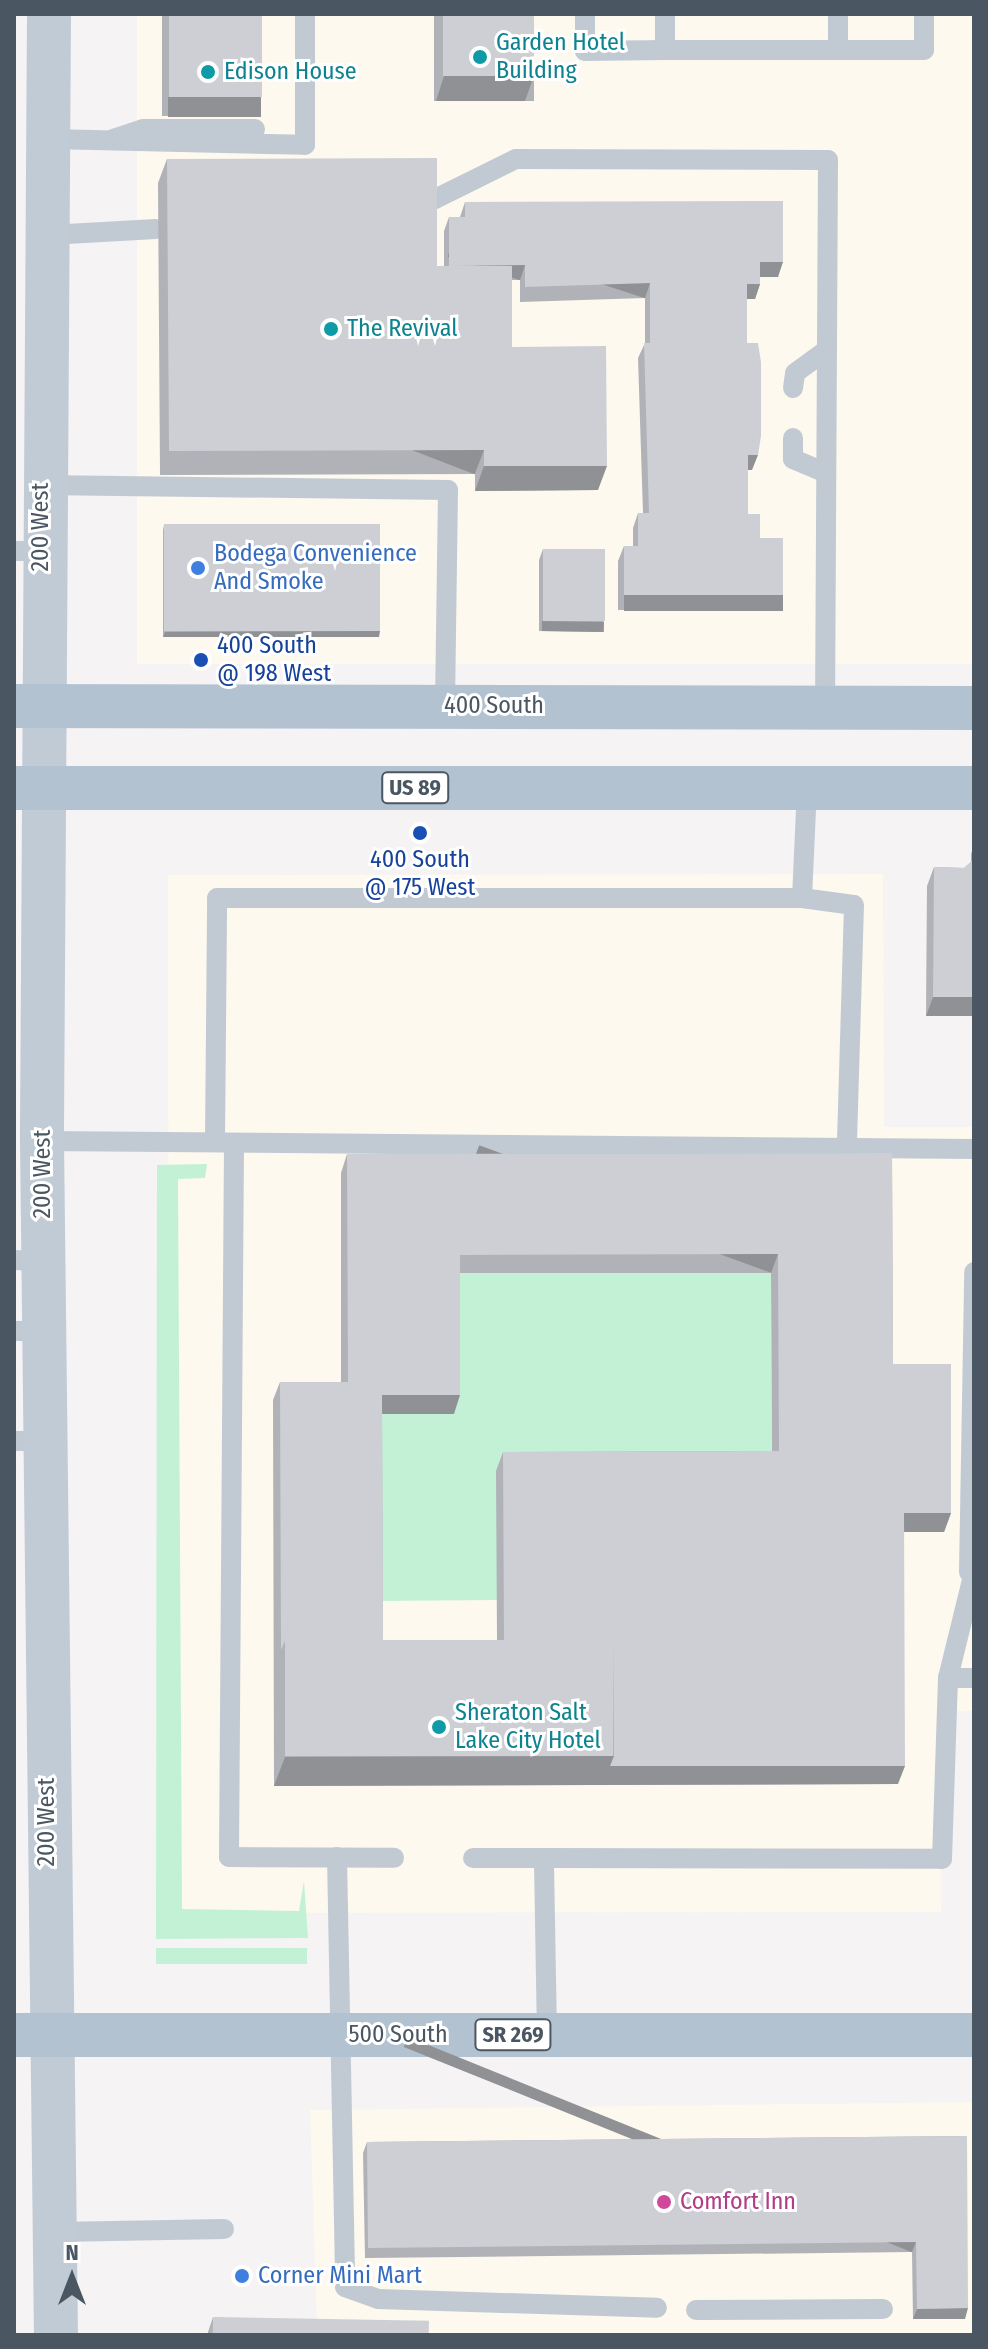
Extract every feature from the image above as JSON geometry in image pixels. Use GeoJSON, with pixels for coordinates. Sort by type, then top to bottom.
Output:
{"type":"FeatureCollection","features":[{"type":"Feature","properties":{"kind":"main road","name":"400 South"},"geometry":{"type":"LineString","coordinates":[[29,706],[974,708]]}},
{"type":"Feature","properties":{"kind":"main road","name":"US 89"},"geometry":{"type":"LineString","coordinates":[[30,788],[974,788]]}},
{"type":"Feature","properties":{"kind":"main road","name":"500 South"},"geometry":{"type":"LineString","coordinates":[[33,2035],[974,2035]]}},
{"type":"Feature","properties":{"kind":"street","name":"200 West"},"geometry":{"type":"LineString","coordinates":[[49,14],[49,235],[41,485],[28,551],[29,1015],[33,1117],[28,1261],[33,2035],[56,2232],[56,2335]]}},
{"type":"Feature","properties":{"kind":"lane"},"geometry":{"type":"LineString","coordinates":[[49,139],[305,145],[305,14]]}},
{"type":"Feature","properties":{"kind":"lane"},"geometry":{"type":"LineString","coordinates":[[585,14],[585,51],[924,50],[924,14]]}},
{"type":"Feature","properties":{"kind":"lane"},"geometry":{"type":"LineString","coordinates":[[665,14],[665,50]]}},
{"type":"Feature","properties":{"kind":"lane"},"geometry":{"type":"LineString","coordinates":[[838,14],[838,48]]}},
{"type":"Feature","properties":{"kind":"lane"},"geometry":{"type":"LineString","coordinates":[[111,139],[143,129],[255,129]]}},
{"type":"Feature","properties":{"kind":"lane"},"geometry":{"type":"LineString","coordinates":[[431,201],[516,159],[828,160],[825,707]]}},
{"type":"Feature","properties":{"kind":"lane"},"geometry":{"type":"LineString","coordinates":[[49,235],[156,229]]}},
{"type":"Feature","properties":{"kind":"lane"},"geometry":{"type":"LineString","coordinates":[[793,388],[795,373],[827,350]]}},
{"type":"Feature","properties":{"kind":"lane"},"geometry":{"type":"LineString","coordinates":[[793,438],[793,459],[826,473]]}},
{"type":"Feature","properties":{"kind":"lane"},"geometry":{"type":"LineString","coordinates":[[41,485],[448,490],[445,706]]}},
{"type":"Feature","properties":{"kind":"lane"},"geometry":{"type":"LineString","coordinates":[[802,898],[807,788]]}},
{"type":"Feature","properties":{"kind":"lane"},"geometry":{"type":"LineString","coordinates":[[394,1858],[229,1857],[225,1142],[217,898],[802,898],[854,905],[847,1148]]}},
{"type":"Feature","properties":{"kind":"lane"},"geometry":{"type":"LineString","coordinates":[[33,1117],[225,1142],[974,1149]]}},
{"type":"Feature","properties":{"kind":"lane"},"geometry":{"type":"LineString","coordinates":[[473,1858],[942,1859],[948,1678],[972,1572],[974,1272]]}},
{"type":"Feature","properties":{"kind":"lane"},"geometry":{"type":"LineString","coordinates":[[948,1678],[974,1678]]}},
{"type":"Feature","properties":{"kind":"lane"},"geometry":{"type":"LineString","coordinates":[[337,1857],[342,2279],[351,2292],[392,2300],[657,2308]]}},
{"type":"Feature","properties":{"kind":"lane"},"geometry":{"type":"LineString","coordinates":[[544,1858],[547,2035]]}},
{"type":"Feature","properties":{"kind":"lane"},"geometry":{"type":"LineString","coordinates":[[56,2232],[224,2229]]}},
{"type":"Feature","properties":{"kind":"lane"},"geometry":{"type":"LineString","coordinates":[[696,2310],[883,2309]]}},
{"type":"Feature","properties":{"kind":"shaded area"},"geometry":{"type":"Polygon","coordinates":[[[137,14],[974,14],[974,664],[137,664],[137,14]]]}},
{"type":"Feature","properties":{"kind":"shaded area"},"geometry":{"type":"Polygon","coordinates":[[[883,874],[884,1127],[974,1127],[974,1711],[940,1711],[941,1912],[169,1913],[168,875],[883,874]]]}},
{"type":"Feature","properties":{"kind":"shaded area"},"geometry":{"type":"Polygon","coordinates":[[[974,2102],[974,2335],[153,2335],[317,2326],[310,2110],[974,2102]]]}},
{"type":"Feature","properties":{"kind":"green space"},"geometry":{"type":"Polygon","coordinates":[[[207,1164],[205,1178],[178,1179],[182,1909],[299,1911],[304,1881],[308,1938],[156,1939],[157,1165],[207,1164]]]}},
{"type":"Feature","properties":{"kind":"green space"},"geometry":{"type":"Polygon","coordinates":[[[453,1273],[771,1273],[772,1469],[497,1600],[376,1601],[375,1414],[454,1413],[453,1273]]]}},
{"type":"Feature","properties":{"kind":"green space"},"geometry":{"type":"Polygon","coordinates":[[[156,1948],[307,1948],[307,1964],[156,1964],[156,1948]]]}},
{"type":"Feature","properties":{"kind":"building","name":"Edison House"},"geometry":{"type":"Polygon","coordinates":[[[169,14],[262,14],[262,97],[169,97],[169,14]]]}},
{"type":"Feature","properties":{"kind":"building","name":"Garden Hotel Building"},"geometry":{"type":"Polygon","coordinates":[[[443,14],[534,14],[534,76],[443,76],[443,14]]]}},
{"type":"Feature","properties":{"kind":"building","name":"The Revival"},"geometry":{"type":"Polygon","coordinates":[[[437,158],[437,266],[512,266],[512,347],[606,346],[607,466],[484,466],[484,450],[169,451],[167,159],[437,158]]]}},
{"type":"Feature","properties":{"kind":"building"},"geometry":{"type":"Polygon","coordinates":[[[783,201],[783,262],[760,262],[760,284],[747,284],[747,343],[758,343],[761,362],[761,436],[758,455],[748,455],[748,514],[760,514],[760,538],[783,538],[783,595],[624,595],[624,546],[638,546],[638,513],[649,513],[644,343],[650,343],[650,283],[525,287],[525,265],[449,266],[449,217],[465,217],[465,202],[783,201]]]}},
{"type":"Feature","properties":{"kind":"building"},"geometry":{"type":"Polygon","coordinates":[[[164,524],[380,524],[380,631],[164,631],[164,524]]]}},
{"type":"Feature","properties":{"kind":"building"},"geometry":{"type":"Polygon","coordinates":[[[543,549],[605,549],[605,621],[543,621],[543,549]]]}},
{"type":"Feature","properties":{"kind":"building"},"geometry":{"type":"Polygon","coordinates":[[[974,859],[974,997],[933,997],[934,867],[964,868],[974,859]]]}},
{"type":"Feature","properties":{"kind":"building"},"geometry":{"type":"Polygon","coordinates":[[[892,1153],[893,1364],[951,1364],[951,1513],[904,1513],[905,1766],[610,1766],[614,1756],[613,1640],[504,1640],[503,1452],[779,1451],[778,1254],[460,1255],[460,1395],[382,1395],[383,1640],[285,1641],[281,1650],[280,1382],[348,1382],[347,1154],[892,1153]]]}},
{"type":"Feature","properties":{"kind":"building","name":"Sheraton Salt Lake City Hotel"},"geometry":{"type":"Polygon","coordinates":[[[285,1640],[613,1640],[613,1756],[285,1756],[285,1640]]]}},
{"type":"Feature","properties":{"kind":"building","name":"Comfort Inn"},"geometry":{"type":"Polygon","coordinates":[[[967,2136],[968,2308],[917,2309],[916,2242],[368,2248],[367,2142],[967,2136]]]}},
{"type":"Feature","properties":{"kind":"building"},"geometry":{"type":"Polygon","coordinates":[[[213,2317],[429,2321],[429,2335],[213,2335],[213,2317]]]}},
{"type":"Feature","properties":{"kind":"place","name":"Garden Hotel Building"},"geometry":{"type":"Point","coordinates":[480,57]}},
{"type":"Feature","properties":{"kind":"place","name":"Edison House"},"geometry":{"type":"Point","coordinates":[208,72]}},
{"type":"Feature","properties":{"kind":"place","name":"The Revival"},"geometry":{"type":"Point","coordinates":[331,329]}},
{"type":"Feature","properties":{"kind":"place","name":"Bodega Convenience And Smoke"},"geometry":{"type":"Point","coordinates":[198,568]}},
{"type":"Feature","properties":{"kind":"place","name":"400 South @ 198 West"},"geometry":{"type":"Point","coordinates":[201,660]}},
{"type":"Feature","properties":{"kind":"place","name":"400 South @ 175 West"},"geometry":{"type":"Point","coordinates":[420,833]}},
{"type":"Feature","properties":{"kind":"place","name":"Sheraton Salt Lake City Hotel"},"geometry":{"type":"Point","coordinates":[439,1727]}},
{"type":"Feature","properties":{"kind":"place","name":"Comfort Inn"},"geometry":{"type":"Point","coordinates":[664,2202]}},
{"type":"Feature","properties":{"kind":"place","name":"Corner Mini Mart"},"geometry":{"type":"Point","coordinates":[242,2276]}}]}
